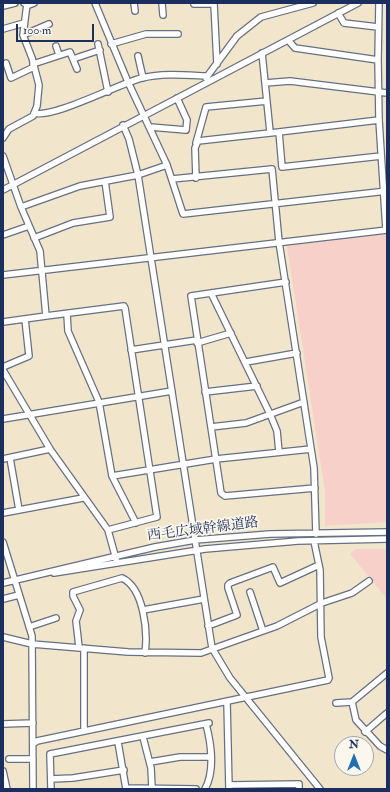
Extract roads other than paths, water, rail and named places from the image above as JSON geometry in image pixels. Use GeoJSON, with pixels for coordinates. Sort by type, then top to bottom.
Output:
{"type":"FeatureCollection","features":[{"type":"Feature","properties":{"kind":"street"},"geometry":{"type":"LineString","coordinates":[[3,6],[15,3]]}},
{"type":"Feature","properties":{"kind":"street"},"geometry":{"type":"LineString","coordinates":[[3,138],[8,129],[30,119],[34,113],[39,85],[23,35],[26,4],[34,3]]}},
{"type":"Feature","properties":{"kind":"street"},"geometry":{"type":"LineString","coordinates":[[95,3],[111,44],[167,165],[183,214],[385,191]]}},
{"type":"Feature","properties":{"kind":"street"},"geometry":{"type":"LineString","coordinates":[[134,3],[135,11]]}},
{"type":"Feature","properties":{"kind":"street"},"geometry":{"type":"LineString","coordinates":[[162,3],[163,15]]}},
{"type":"Feature","properties":{"kind":"street"},"geometry":{"type":"LineString","coordinates":[[34,113],[39,115],[108,92],[128,82],[143,78],[171,75],[206,76],[217,64],[237,36],[254,22],[261,18],[313,3]]}},
{"type":"Feature","properties":{"kind":"street"},"geometry":{"type":"LineString","coordinates":[[3,190],[123,125],[358,3]]}},
{"type":"Feature","properties":{"kind":"street"},"geometry":{"type":"LineString","coordinates":[[3,275],[387,230],[377,93],[379,3]]}},
{"type":"Feature","properties":{"kind":"street"},"geometry":{"type":"LineString","coordinates":[[194,4],[214,4],[217,64]]}},
{"type":"Feature","properties":{"kind":"street"},"geometry":{"type":"LineString","coordinates":[[338,13],[344,23],[378,27]]}},
{"type":"Feature","properties":{"kind":"street"},"geometry":{"type":"LineString","coordinates":[[3,29],[24,23]]}},
{"type":"Feature","properties":{"kind":"street"},"geometry":{"type":"LineString","coordinates":[[23,35],[49,24]]}},
{"type":"Feature","properties":{"kind":"street"},"geometry":{"type":"LineString","coordinates":[[111,44],[146,34],[178,34]]}},
{"type":"Feature","properties":{"kind":"street"},"geometry":{"type":"LineString","coordinates":[[288,40],[295,48],[378,60]]}},
{"type":"Feature","properties":{"kind":"street"},"geometry":{"type":"LineString","coordinates":[[98,44],[108,92]]}},
{"type":"Feature","properties":{"kind":"street"},"geometry":{"type":"LineString","coordinates":[[56,46],[59,55]]}},
{"type":"Feature","properties":{"kind":"street"},"geometry":{"type":"LineString","coordinates":[[73,59],[100,50]]}},
{"type":"Feature","properties":{"kind":"street"},"geometry":{"type":"LineString","coordinates":[[6,64],[11,78],[34,66],[70,52],[77,69]]}},
{"type":"Feature","properties":{"kind":"street"},"geometry":{"type":"LineString","coordinates":[[262,53],[270,132]]}},
{"type":"Feature","properties":{"kind":"street"},"geometry":{"type":"LineString","coordinates":[[138,56],[143,78]]}},
{"type":"Feature","properties":{"kind":"street"},"geometry":{"type":"LineString","coordinates":[[206,76],[207,82]]}},
{"type":"Feature","properties":{"kind":"street"},"geometry":{"type":"LineString","coordinates":[[266,83],[290,81],[377,93],[387,93]]}},
{"type":"Feature","properties":{"kind":"street"},"geometry":{"type":"LineString","coordinates":[[150,127],[186,130],[187,120],[177,98]]}},
{"type":"Feature","properties":{"kind":"street"},"geometry":{"type":"LineString","coordinates":[[196,178],[196,143],[206,107],[267,101]]}},
{"type":"Feature","properties":{"kind":"street"},"geometry":{"type":"LineString","coordinates":[[196,143],[201,140],[378,120]]}},
{"type":"Feature","properties":{"kind":"street"},"geometry":{"type":"LineString","coordinates":[[123,125],[129,138],[138,175],[212,648],[230,678],[245,698],[314,786],[320,789]]}},
{"type":"Feature","properties":{"kind":"street"},"geometry":{"type":"LineString","coordinates":[[279,132],[282,167],[381,156]]}},
{"type":"Feature","properties":{"kind":"street"},"geometry":{"type":"LineString","coordinates":[[3,156],[14,184],[20,207],[40,252],[46,316]]}},
{"type":"Feature","properties":{"kind":"street"},"geometry":{"type":"LineString","coordinates":[[20,207],[80,186],[138,175],[167,165]]}},
{"type":"Feature","properties":{"kind":"street"},"geometry":{"type":"LineString","coordinates":[[172,179],[196,178],[272,169],[279,242],[311,449],[315,488],[316,534]]}},
{"type":"Feature","properties":{"kind":"street"},"geometry":{"type":"LineString","coordinates":[[34,238],[73,223],[110,218],[105,181]]}},
{"type":"Feature","properties":{"kind":"street"},"geometry":{"type":"LineString","coordinates":[[3,235],[29,226]]}},
{"type":"Feature","properties":{"kind":"street"},"geometry":{"type":"LineString","coordinates":[[286,282],[191,296],[197,342],[221,493],[225,496],[315,488]]}},
{"type":"Feature","properties":{"kind":"street"},"geometry":{"type":"LineString","coordinates":[[211,293],[246,362],[270,414],[277,431],[279,452]]}},
{"type":"Feature","properties":{"kind":"street"},"geometry":{"type":"LineString","coordinates":[[3,322],[124,306],[157,517],[108,530]]}},
{"type":"Feature","properties":{"kind":"street"},"geometry":{"type":"LineString","coordinates":[[67,314],[68,331],[100,402],[112,476],[136,523]]}},
{"type":"Feature","properties":{"kind":"street"},"geometry":{"type":"LineString","coordinates":[[25,319],[29,356],[3,368],[50,449],[83,498],[108,530],[117,563]]}},
{"type":"Feature","properties":{"kind":"street"},"geometry":{"type":"LineString","coordinates":[[131,350],[197,342],[231,333]]}},
{"type":"Feature","properties":{"kind":"street"},"geometry":{"type":"LineString","coordinates":[[246,362],[297,353]]}},
{"type":"Feature","properties":{"kind":"street"},"geometry":{"type":"LineString","coordinates":[[205,392],[257,386]]}},
{"type":"Feature","properties":{"kind":"street"},"geometry":{"type":"LineString","coordinates":[[3,419],[172,391]]}},
{"type":"Feature","properties":{"kind":"street"},"geometry":{"type":"LineString","coordinates":[[211,427],[246,423],[304,402]]}},
{"type":"Feature","properties":{"kind":"street"},"geometry":{"type":"LineString","coordinates":[[3,459],[50,449]]}},
{"type":"Feature","properties":{"kind":"street"},"geometry":{"type":"LineString","coordinates":[[112,476],[216,459],[311,449]]}},
{"type":"Feature","properties":{"kind":"street"},"geometry":{"type":"LineString","coordinates":[[10,458],[20,510]]}},
{"type":"Feature","properties":{"kind":"street"},"geometry":{"type":"LineString","coordinates":[[3,513],[83,498]]}},
{"type":"Feature","properties":{"kind":"street","name":"西毛広域幹線道路"},"geometry":{"type":"LineString","coordinates":[[3,583],[155,546],[195,540],[270,534],[387,532]]}},
{"type":"Feature","properties":{"kind":"street","name":"西毛広域幹線道路"},"geometry":{"type":"LineString","coordinates":[[24,578],[196,550],[314,541],[387,539]]}},
{"type":"Feature","properties":{"kind":"street"},"geometry":{"type":"LineString","coordinates":[[33,744],[36,741],[84,730],[227,702],[328,680],[329,678],[321,637],[322,603],[319,565],[314,541]]}},
{"type":"Feature","properties":{"kind":"street"},"geometry":{"type":"LineString","coordinates":[[3,542],[29,627],[32,644],[33,789]]}},
{"type":"Feature","properties":{"kind":"street"},"geometry":{"type":"LineString","coordinates":[[208,626],[237,615],[228,585],[230,583],[273,567],[280,583],[319,565]]}},
{"type":"Feature","properties":{"kind":"street"},"geometry":{"type":"LineString","coordinates":[[84,730],[82,647],[76,621],[80,610],[73,596],[73,592],[124,578],[132,586],[143,610],[147,637],[145,653]]}},
{"type":"Feature","properties":{"kind":"street"},"geometry":{"type":"LineString","coordinates":[[3,637],[32,644],[145,653],[201,653],[277,626],[322,603],[352,593],[369,581]]}},
{"type":"Feature","properties":{"kind":"street"},"geometry":{"type":"LineString","coordinates":[[249,592],[263,631]]}},
{"type":"Feature","properties":{"kind":"street"},"geometry":{"type":"LineString","coordinates":[[3,599],[19,595]]}},
{"type":"Feature","properties":{"kind":"street"},"geometry":{"type":"LineString","coordinates":[[143,610],[204,599]]}},
{"type":"Feature","properties":{"kind":"street"},"geometry":{"type":"LineString","coordinates":[[29,627],[56,618]]}},
{"type":"Feature","properties":{"kind":"street"},"geometry":{"type":"LineString","coordinates":[[336,703],[352,702],[387,673]]}},
{"type":"Feature","properties":{"kind":"street"},"geometry":{"type":"LineString","coordinates":[[227,702],[229,787],[299,784],[299,789]]}},
{"type":"Feature","properties":{"kind":"street"},"geometry":{"type":"LineString","coordinates":[[352,702],[356,720],[365,732],[380,746],[387,750]]}},
{"type":"Feature","properties":{"kind":"street"},"geometry":{"type":"LineString","coordinates":[[365,732],[387,713]]}},
{"type":"Feature","properties":{"kind":"street"},"geometry":{"type":"LineString","coordinates":[[3,724],[33,723]]}},
{"type":"Feature","properties":{"kind":"street"},"geometry":{"type":"LineString","coordinates":[[51,789],[50,754],[96,744],[118,742],[207,723],[210,777],[205,789]]}},
{"type":"Feature","properties":{"kind":"street"},"geometry":{"type":"LineString","coordinates":[[143,737],[150,762],[152,788]]}},
{"type":"Feature","properties":{"kind":"street"},"geometry":{"type":"LineString","coordinates":[[118,742],[126,788],[196,789]]}},
{"type":"Feature","properties":{"kind":"street"},"geometry":{"type":"LineString","coordinates":[[150,762],[180,757],[210,757]]}},
{"type":"Feature","properties":{"kind":"street"},"geometry":{"type":"LineString","coordinates":[[9,759],[33,759]]}},
{"type":"Feature","properties":{"kind":"street"},"geometry":{"type":"LineString","coordinates":[[51,779],[74,778],[124,770]]}},
{"type":"Feature","properties":{"kind":"street"},"geometry":{"type":"LineString","coordinates":[[3,771],[8,789]]}}]}
